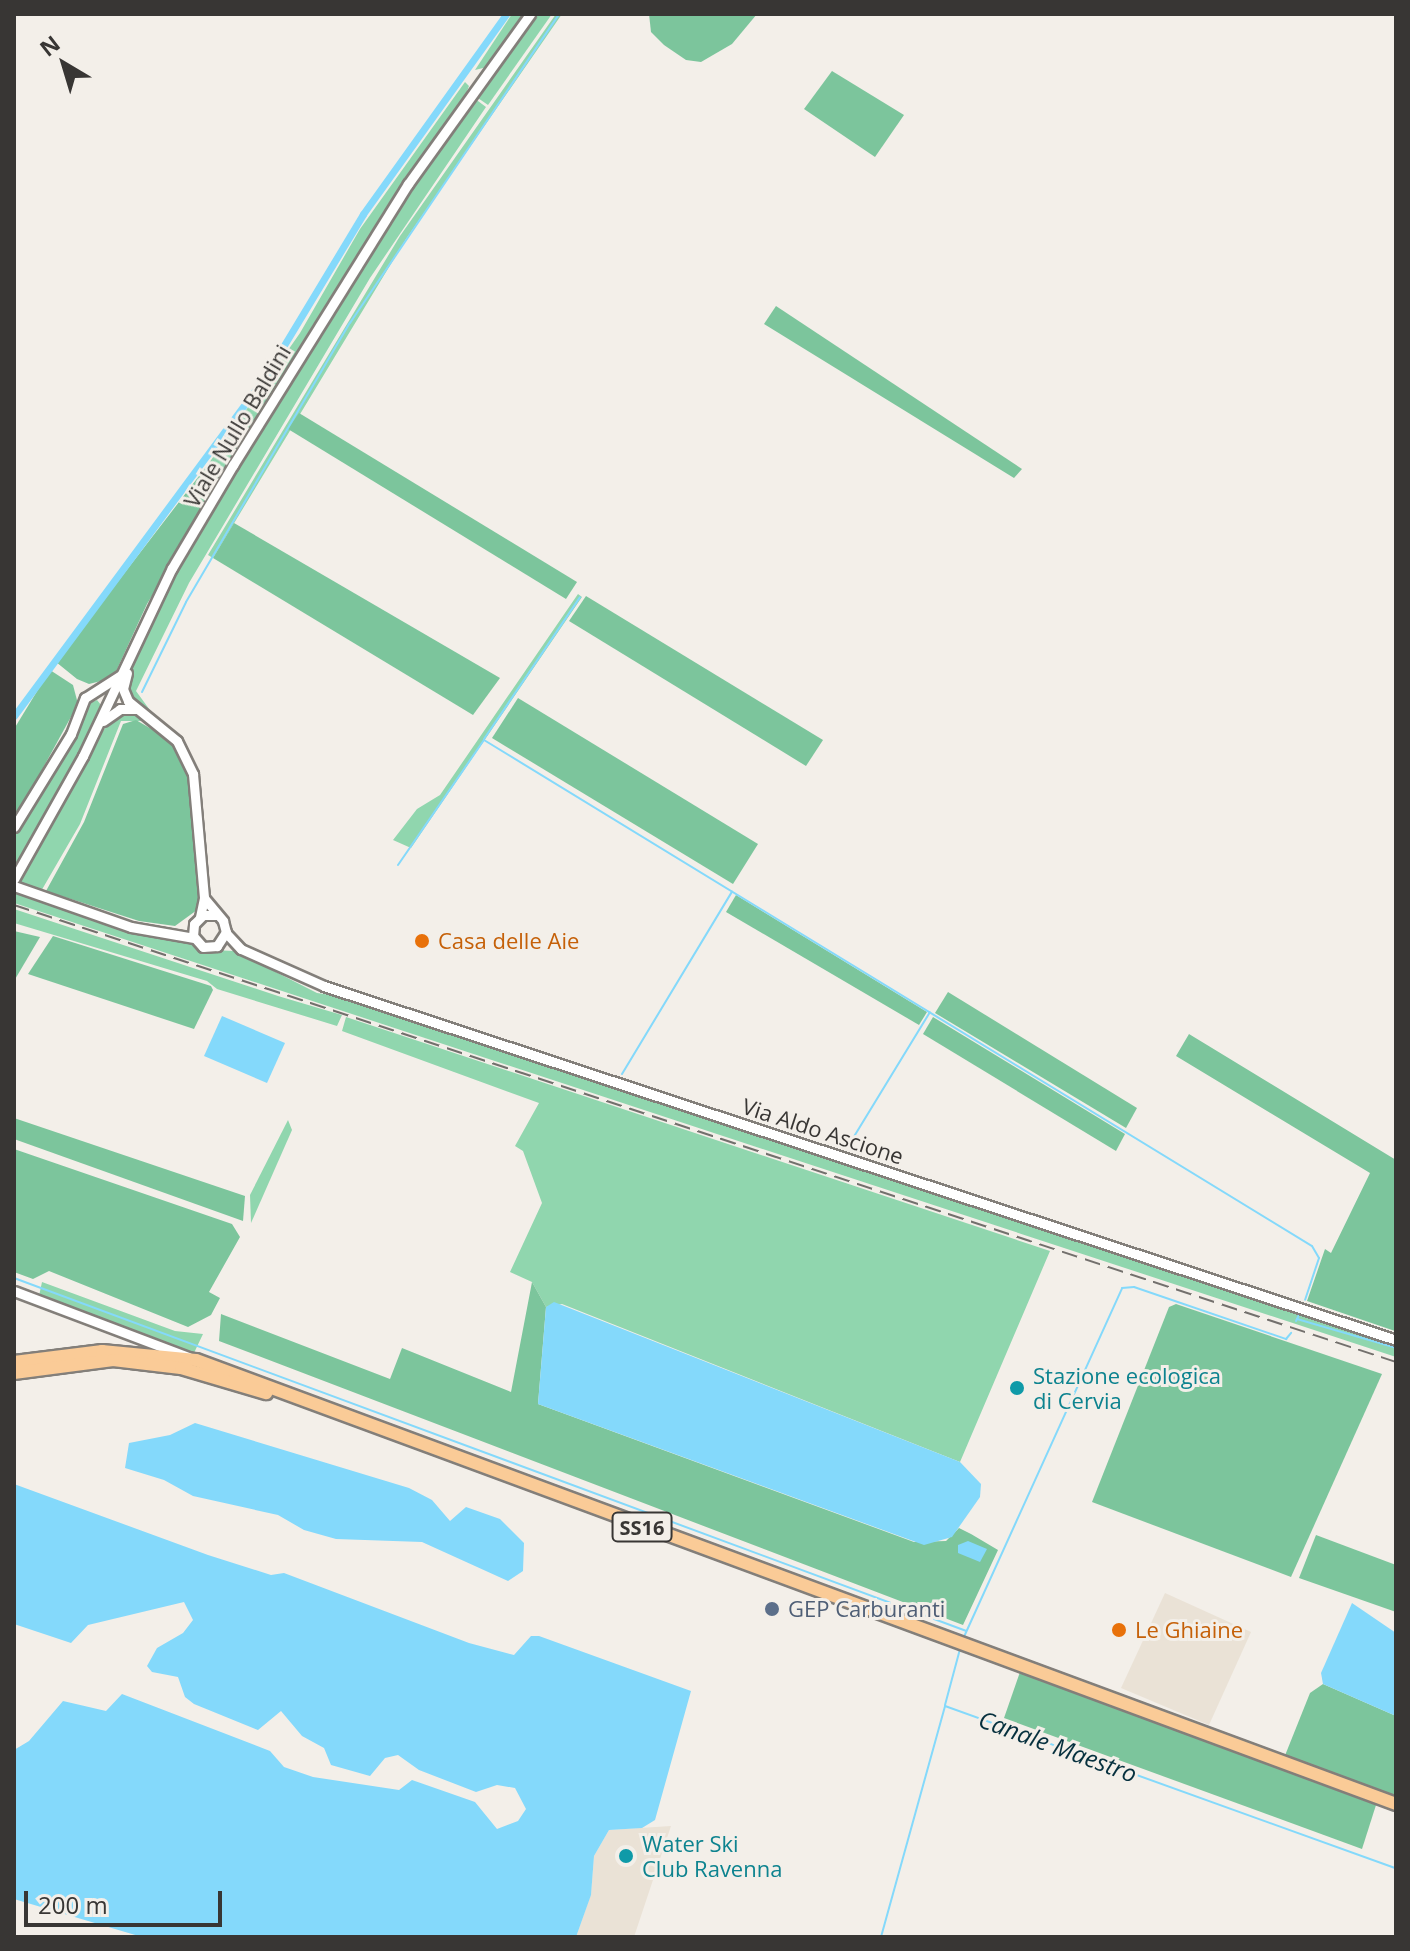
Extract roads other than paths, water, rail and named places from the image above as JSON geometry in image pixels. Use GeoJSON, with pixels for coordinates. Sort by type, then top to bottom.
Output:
{"type":"FeatureCollection","features":[{"type":"Feature","properties":{"kind":"main road","name":"SS16"},"geometry":{"type":"LineString","coordinates":[[14,1362],[102,1351],[196,1360],[1396,1804]]}},
{"type":"Feature","properties":{"kind":"main road","name":"SS16"},"geometry":{"type":"LineString","coordinates":[[14,1373],[56,1364],[144,1363],[326,1409]]}},
{"type":"Feature","properties":{"kind":"street","name":"Viale Nullo Baldini"},"geometry":{"type":"LineString","coordinates":[[14,879],[98,726],[172,568],[347,277],[530,14]]}},
{"type":"Feature","properties":{"kind":"street"},"geometry":{"type":"LineString","coordinates":[[132,651],[123,689],[136,709],[164,727],[187,757],[197,800],[204,898],[194,938]]}},
{"type":"Feature","properties":{"kind":"street"},"geometry":{"type":"LineString","coordinates":[[14,827],[71,734],[88,694],[121,675]]}},
{"type":"Feature","properties":{"kind":"street"},"geometry":{"type":"LineString","coordinates":[[88,694],[100,698],[105,712]]}},
{"type":"Feature","properties":{"kind":"street"},"geometry":{"type":"LineString","coordinates":[[98,726],[115,711],[136,709]]}},
{"type":"Feature","properties":{"kind":"street"},"geometry":{"type":"LineString","coordinates":[[14,886],[131,927],[194,938],[203,947],[241,949]]}},
{"type":"Feature","properties":{"kind":"street"},"geometry":{"type":"LineString","coordinates":[[204,898],[226,933],[241,949]]}},
{"type":"Feature","properties":{"kind":"street"},"geometry":{"type":"LineString","coordinates":[[174,933],[198,919],[216,915]]}},
{"type":"Feature","properties":{"kind":"street"},"geometry":{"type":"LineString","coordinates":[[217,946],[226,933]]}},
{"type":"Feature","properties":{"kind":"street","name":"Via Aldo Ascione"},"geometry":{"type":"LineString","coordinates":[[241,949],[324,986],[1396,1340]]}},
{"type":"Feature","properties":{"kind":"street"},"geometry":{"type":"LineString","coordinates":[[14,1291],[196,1360]]}},
{"type":"Feature","properties":{"kind":"water"},"geometry":{"type":"Polygon","coordinates":[[[222,1016],[285,1043],[267,1083],[204,1056],[222,1016]]]}},
{"type":"Feature","properties":{"kind":"water"},"geometry":{"type":"Polygon","coordinates":[[[554,1302],[960,1462],[981,1484],[980,1497],[952,1537],[924,1545],[538,1404],[546,1307],[554,1302]]]}},
{"type":"Feature","properties":{"kind":"water"},"geometry":{"type":"Polygon","coordinates":[[[195,1423],[409,1488],[432,1500],[450,1521],[466,1507],[500,1519],[524,1543],[523,1571],[508,1581],[422,1542],[336,1539],[304,1530],[278,1515],[193,1496],[164,1480],[125,1468],[129,1443],[170,1435],[195,1423]]]}},
{"type":"Feature","properties":{"kind":"water"},"geometry":{"type":"Polygon","coordinates":[[[14,1484],[208,1555],[271,1575],[284,1573],[469,1643],[514,1655],[531,1636],[539,1636],[691,1691],[655,1820],[642,1828],[609,1830],[594,1856],[591,1895],[576,1937],[142,1937],[14,1899],[14,1750],[29,1741],[63,1701],[106,1711],[122,1694],[270,1751],[284,1767],[313,1777],[399,1790],[412,1780],[475,1802],[497,1829],[518,1821],[526,1809],[515,1788],[497,1785],[476,1792],[419,1770],[398,1755],[385,1758],[370,1776],[331,1765],[324,1748],[302,1736],[281,1711],[258,1730],[194,1704],[185,1697],[178,1677],[152,1672],[147,1666],[157,1648],[183,1633],[193,1620],[184,1602],[88,1625],[71,1643],[14,1624],[14,1484]]]}},
{"type":"Feature","properties":{"kind":"water"},"geometry":{"type":"Polygon","coordinates":[[[968,1541],[987,1549],[980,1562],[958,1553],[958,1545],[968,1541]]]}},
{"type":"Feature","properties":{"kind":"water"},"geometry":{"type":"Polygon","coordinates":[[[1352,1603],[1396,1633],[1396,1716],[1323,1684],[1321,1673],[1352,1603]]]}},
{"type":"Feature","properties":{"kind":"waterway"},"geometry":{"type":"LineString","coordinates":[[14,716],[263,380],[363,214],[506,14]]}},
{"type":"Feature","properties":{"kind":"waterway"},"geometry":{"type":"LineString","coordinates":[[142,692],[186,602],[350,323],[559,14]]}},
{"type":"Feature","properties":{"kind":"waterway"},"geometry":{"type":"LineString","coordinates":[[484,739],[580,597]]}},
{"type":"Feature","properties":{"kind":"waterway"},"geometry":{"type":"LineString","coordinates":[[398,865],[484,740],[1312,1246],[1319,1258],[1305,1300]]}},
{"type":"Feature","properties":{"kind":"waterway"},"geometry":{"type":"LineString","coordinates":[[622,1074],[732,892]]}},
{"type":"Feature","properties":{"kind":"waterway"},"geometry":{"type":"LineString","coordinates":[[847,1148],[930,1012]]}},
{"type":"Feature","properties":{"kind":"waterway"},"geometry":{"type":"LineString","coordinates":[[14,1278],[966,1631]]}},
{"type":"Feature","properties":{"kind":"waterway"},"geometry":{"type":"LineString","coordinates":[[963,1639],[1122,1288],[1134,1287],[1286,1339],[1291,1333]]}},
{"type":"Feature","properties":{"kind":"waterway"},"geometry":{"type":"LineString","coordinates":[[1296,1321],[1299,1315]]}},
{"type":"Feature","properties":{"kind":"waterway"},"geometry":{"type":"LineString","coordinates":[[1297,1319],[1396,1348]]}},
{"type":"Feature","properties":{"kind":"waterway"},"geometry":{"type":"LineString","coordinates":[[945,1705],[960,1649]]}},
{"type":"Feature","properties":{"kind":"waterway","name":"Canale Maestro"},"geometry":{"type":"LineString","coordinates":[[881,1937],[945,1706],[1396,1868]]}},
{"type":"Feature","properties":{"kind":"railway"},"geometry":{"type":"LineString","coordinates":[[14,905],[1396,1362]]}},
{"type":"Feature","properties":{"kind":"place","name":"Casa delle Aie"},"geometry":{"type":"Point","coordinates":[422,941]}},
{"type":"Feature","properties":{"kind":"place","name":"Stazione ecologica di Cervia"},"geometry":{"type":"Point","coordinates":[1017,1388]}},
{"type":"Feature","properties":{"kind":"place","name":"GEP Carburanti"},"geometry":{"type":"Point","coordinates":[772,1609]}},
{"type":"Feature","properties":{"kind":"place","name":"Le Ghiaine"},"geometry":{"type":"Point","coordinates":[1119,1630]}},
{"type":"Feature","properties":{"kind":"place","name":"Water Ski Club Ravenna"},"geometry":{"type":"Point","coordinates":[626,1856]}}]}
